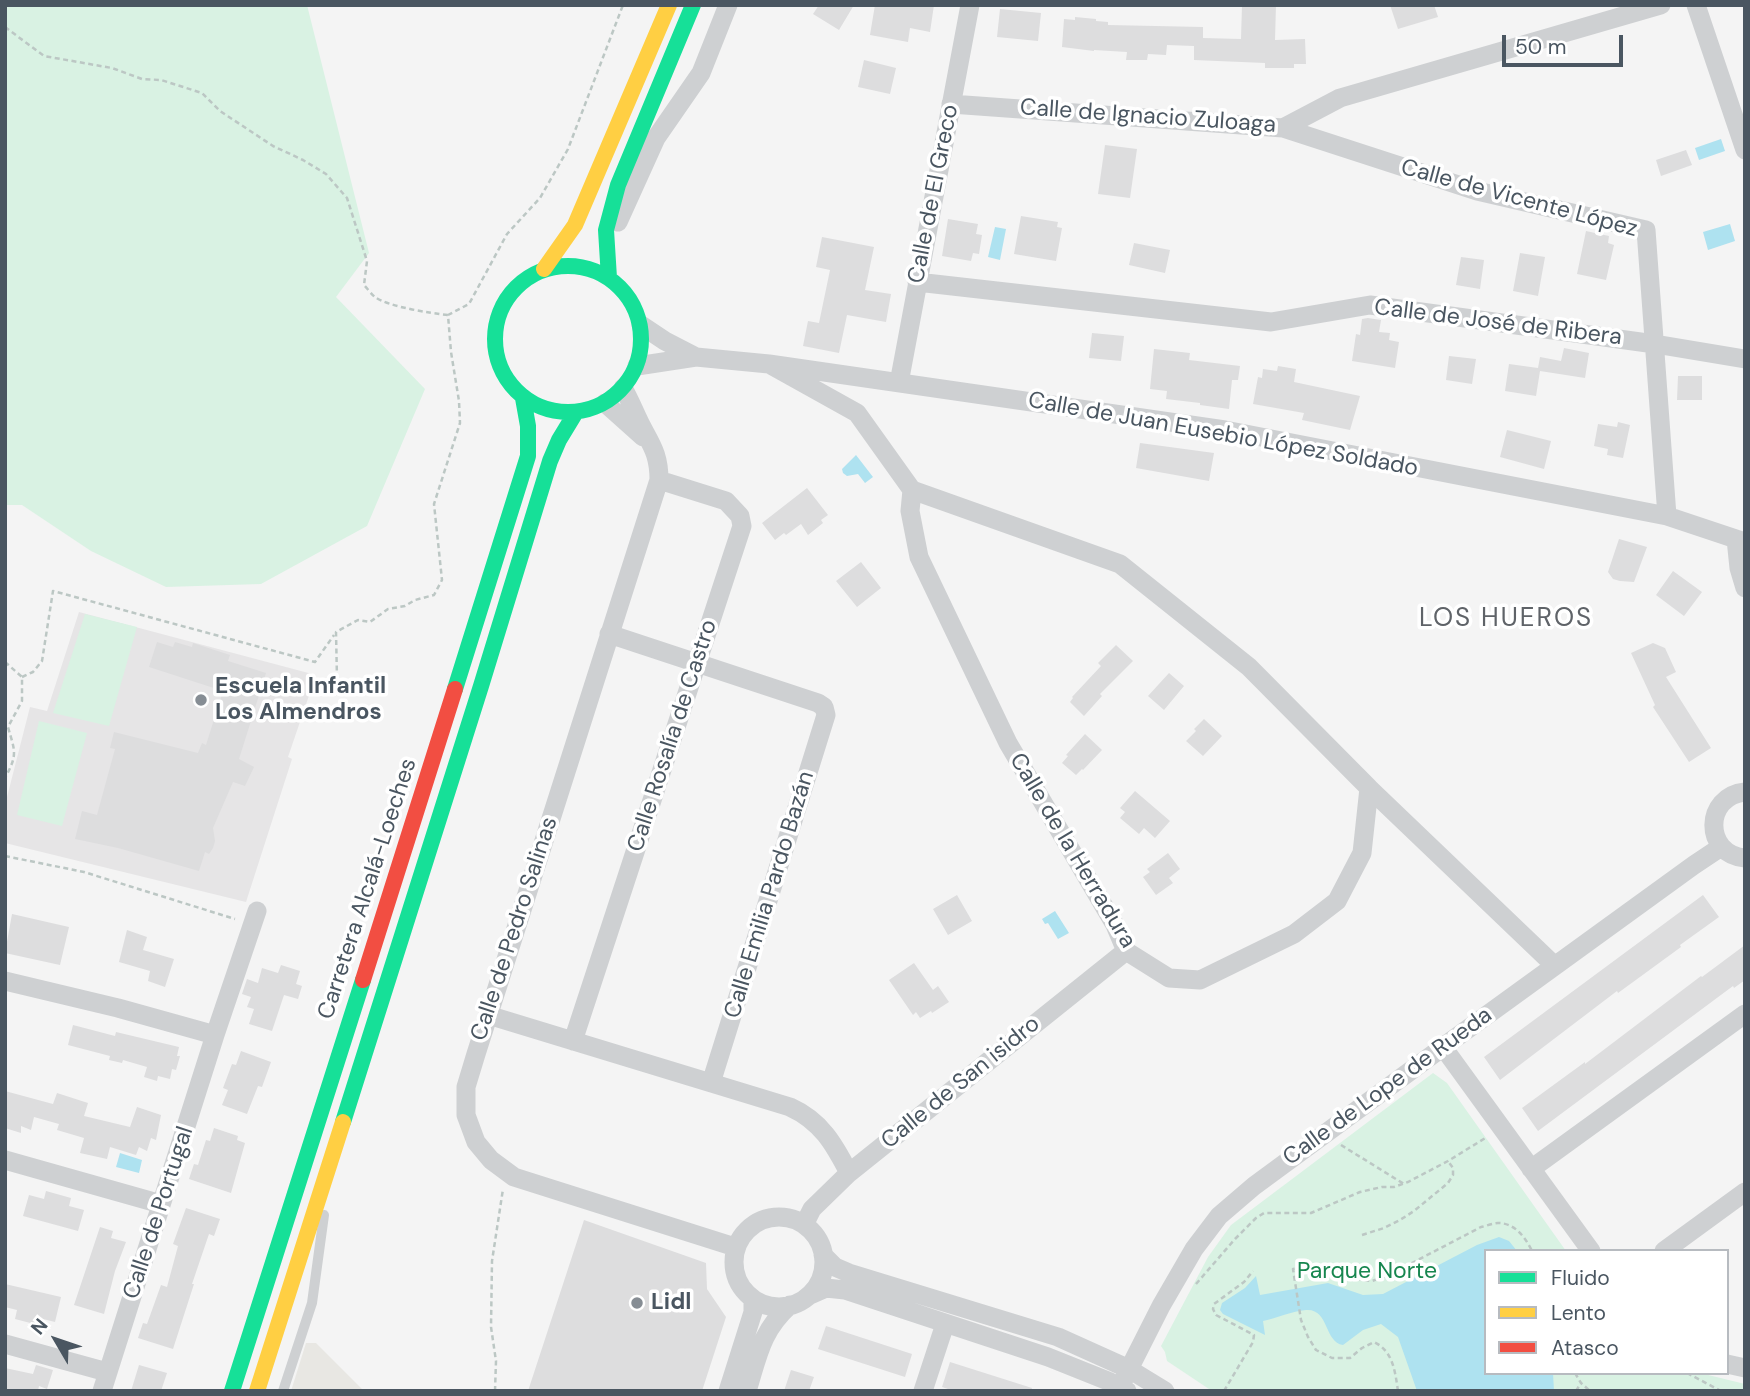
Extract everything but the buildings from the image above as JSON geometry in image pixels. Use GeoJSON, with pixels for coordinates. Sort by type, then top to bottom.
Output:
{"type":"FeatureCollection","features":[{"type":"Feature","properties":{"kind":"main road"},"geometry":{"type":"LineString","coordinates":[[544,269],[575,225],[669,5]]}},
{"type":"Feature","properties":{"kind":"main road"},"geometry":{"type":"LineString","coordinates":[[609,278],[606,230],[618,185],[693,5]]}},
{"type":"Feature","properties":{"kind":"main road"},"geometry":{"type":"LineString","coordinates":[[561,266],[594,270],[609,278],[622,289],[635,309],[640,325],[641,349],[631,378],[605,403],[587,410],[558,412],[539,407],[523,398],[509,384],[499,366],[495,347],[495,327],[501,308],[512,291],[526,278],[544,269],[561,266]]}},
{"type":"Feature","properties":{"kind":"main road","name":"Carretera Alcalá-Loeches"},"geometry":{"type":"LineString","coordinates":[[232,1391],[521,482],[528,456],[528,426],[523,398]]}},
{"type":"Feature","properties":{"kind":"main road","name":"Carretera Alcalá-Loeches"},"geometry":{"type":"LineString","coordinates":[[257,1391],[550,461],[576,412]]}},
{"type":"Feature","properties":{"kind":"street"},"geometry":{"type":"LineString","coordinates":[[606,248],[656,138],[701,74],[729,5]]}},
{"type":"Feature","properties":{"kind":"street","name":"Calle de El Greco"},"geometry":{"type":"LineString","coordinates":[[899,383],[970,5]]}},
{"type":"Feature","properties":{"kind":"street","name":"Calle de Ignacio Zuloaga"},"geometry":{"type":"LineString","coordinates":[[951,104],[1283,128],[1340,97],[1661,5]]}},
{"type":"Feature","properties":{"kind":"street"},"geometry":{"type":"LineString","coordinates":[[1696,5],[1745,150]]}},
{"type":"Feature","properties":{"kind":"street","name":"Calle de Vicente López"},"geometry":{"type":"LineString","coordinates":[[1283,128],[1477,191],[1646,230],[1667,516]]}},
{"type":"Feature","properties":{"kind":"street","name":"Calle de José de Ribera"},"geometry":{"type":"LineString","coordinates":[[917,282],[1271,322],[1370,305],[1745,359]]}},
{"type":"Feature","properties":{"kind":"street","name":"Calle de Juan Eusebio López Soldado"},"geometry":{"type":"LineString","coordinates":[[640,325],[696,357]]}},
{"type":"Feature","properties":{"kind":"street","name":"Calle de Juan Eusebio López Soldado"},"geometry":{"type":"LineString","coordinates":[[636,366],[696,357],[769,364],[1225,430],[1667,516],[1741,541]]}},
{"type":"Feature","properties":{"kind":"street"},"geometry":{"type":"LineString","coordinates":[[769,364],[857,413],[912,490],[1119,564],[1249,667],[1369,788],[1555,966]]}},
{"type":"Feature","properties":{"kind":"street","name":"Calle de Pedro Salinas"},"geometry":{"type":"LineString","coordinates":[[623,388],[654,447],[659,480],[466,1087],[466,1115],[476,1142],[491,1160],[514,1177],[735,1247]]}},
{"type":"Feature","properties":{"kind":"street"},"geometry":{"type":"LineString","coordinates":[[605,403],[654,447]]}},
{"type":"Feature","properties":{"kind":"street","name":"Calle Rosalía de Castro"},"geometry":{"type":"LineString","coordinates":[[573,1041],[742,526],[740,516],[726,501],[659,480]]}},
{"type":"Feature","properties":{"kind":"street","name":"Calle de la Herradura"},"geometry":{"type":"LineString","coordinates":[[912,490],[910,511],[919,557],[1008,743],[1115,925],[1126,951],[1169,978],[1200,980],[1294,934],[1337,901],[1362,853],[1369,788]]}},
{"type":"Feature","properties":{"kind":"street"},"geometry":{"type":"LineString","coordinates":[[1741,541],[1739,568],[1745,588]]}},
{"type":"Feature","properties":{"kind":"street"},"geometry":{"type":"LineString","coordinates":[[609,634],[696,664]]}},
{"type":"Feature","properties":{"kind":"street","name":"Calle Emilia Pardo Bazán"},"geometry":{"type":"LineString","coordinates":[[696,664],[818,703],[824,707],[826,715],[711,1083]]}},
{"type":"Feature","properties":{"kind":"street"},"geometry":{"type":"LineString","coordinates":[[1745,792],[1728,797],[1722,802],[1715,814],[1713,825],[1721,847],[1730,854],[1745,858]]}},
{"type":"Feature","properties":{"kind":"street","name":"Calle de Lope de Rueda"},"geometry":{"type":"LineString","coordinates":[[1125,1382],[1161,1306],[1194,1249],[1219,1216],[1254,1186],[1443,1046],[1721,847]]}},
{"type":"Feature","properties":{"kind":"street","name":"Calle de Portugal"},"geometry":{"type":"LineString","coordinates":[[105,1381],[254,918]]}},
{"type":"Feature","properties":{"kind":"street","name":"Calle de San isidro"},"geometry":{"type":"LineString","coordinates":[[805,1223],[813,1209],[849,1173],[1126,951]]}},
{"type":"Feature","properties":{"kind":"street"},"geometry":{"type":"LineString","coordinates":[[5,981],[215,1035]]}},
{"type":"Feature","properties":{"kind":"street"},"geometry":{"type":"LineString","coordinates":[[1531,1169],[1745,1014]]}},
{"type":"Feature","properties":{"kind":"street"},"geometry":{"type":"LineString","coordinates":[[488,1015],[790,1107],[816,1124],[832,1142],[849,1173]]}},
{"type":"Feature","properties":{"kind":"street"},"geometry":{"type":"LineString","coordinates":[[1443,1046],[1590,1249]]}},
{"type":"Feature","properties":{"kind":"street"},"geometry":{"type":"LineString","coordinates":[[5,1160],[161,1204]]}},
{"type":"Feature","properties":{"kind":"street"},"geometry":{"type":"LineString","coordinates":[[1667,1249],[1745,1192]]}},
{"type":"Feature","properties":{"kind":"street"},"geometry":{"type":"LineString","coordinates":[[810,1295],[818,1286],[825,1264],[820,1240],[805,1223],[784,1216],[762,1219],[747,1228],[735,1247],[733,1264],[739,1285],[753,1300],[765,1306],[779,1308],[796,1304],[826,1288],[845,1290],[1048,1357],[1088,1382],[1125,1382],[1166,1391]]}},
{"type":"Feature","properties":{"kind":"street"},"geometry":{"type":"LineString","coordinates":[[823,1255],[835,1267],[849,1273],[1058,1337],[1125,1382]]}},
{"type":"Feature","properties":{"kind":"street"},"geometry":{"type":"LineString","coordinates":[[728,1391],[753,1312],[753,1300]]}},
{"type":"Feature","properties":{"kind":"street"},"geometry":{"type":"LineString","coordinates":[[747,1391],[765,1334],[790,1305]]}},
{"type":"Feature","properties":{"kind":"street"},"geometry":{"type":"LineString","coordinates":[[923,1391],[945,1324]]}},
{"type":"Feature","properties":{"kind":"street"},"geometry":{"type":"LineString","coordinates":[[5,1344],[105,1381]]}},
{"type":"Feature","properties":{"kind":"lane"},"geometry":{"type":"LineString","coordinates":[[287,1388],[312,1303],[331,1161]]}},
{"type":"Feature","properties":{"kind":"path"},"geometry":{"type":"LineString","coordinates":[[5,27],[44,56],[112,68],[142,79],[161,79],[202,93],[220,111],[273,146],[326,174],[347,198],[368,261],[364,285],[375,297],[387,303],[447,316],[468,304],[507,234],[540,198],[568,149],[624,5]]}},
{"type":"Feature","properties":{"kind":"path"},"geometry":{"type":"LineString","coordinates":[[22,677],[33,672],[42,661],[53,590],[316,662],[336,632],[358,620],[370,622],[388,609],[405,606],[433,595],[442,580],[434,504],[460,423],[447,316]]}},
{"type":"Feature","properties":{"kind":"path"},"geometry":{"type":"LineString","coordinates":[[336,632],[337,679]]}},
{"type":"Feature","properties":{"kind":"path"},"geometry":{"type":"LineString","coordinates":[[5,662],[22,677],[22,701],[8,727],[15,760],[5,778]]}},
{"type":"Feature","properties":{"kind":"path"},"geometry":{"type":"LineString","coordinates":[[5,856],[84,872],[254,918]]}},
{"type":"Feature","properties":{"kind":"path"},"geometry":{"type":"LineString","coordinates":[[1195,1285],[1235,1238],[1264,1213],[1311,1213],[1360,1192],[1404,1184],[1488,1136]]}},
{"type":"Feature","properties":{"kind":"path"},"geometry":{"type":"LineString","coordinates":[[1337,1143],[1404,1184]]}},
{"type":"Feature","properties":{"kind":"path"},"geometry":{"type":"LineString","coordinates":[[1362,1235],[1400,1220],[1448,1183],[1453,1175],[1453,1168],[1448,1161]]}},
{"type":"Feature","properties":{"kind":"path"},"geometry":{"type":"LineString","coordinates":[[495,1391],[496,1361],[491,1327],[492,1261],[501,1194],[509,1173]]}},
{"type":"Feature","properties":{"kind":"path"},"geometry":{"type":"LineString","coordinates":[[1398,1391],[1391,1357],[1383,1347],[1374,1342],[1350,1358],[1332,1358],[1316,1350],[1301,1320],[1293,1269],[1324,1269],[1372,1281],[1387,1276],[1481,1227],[1498,1223],[1513,1227],[1525,1237],[1531,1249]]}},
{"type":"Feature","properties":{"kind":"path"},"geometry":{"type":"LineString","coordinates":[[1224,1391],[1253,1342],[1254,1335],[1216,1315],[1214,1304],[1244,1282],[1253,1271]]}},
{"type":"Feature","properties":{"kind":"path"},"geometry":{"type":"LineString","coordinates":[[1576,1375],[1590,1391]]}},
{"type":"Feature","properties":{"kind":"path"},"geometry":{"type":"LineString","coordinates":[[1692,1375],[1721,1391]]}},
{"type":"Feature","properties":{"kind":"path"},"geometry":{"type":"LineString","coordinates":[[1576,1391],[1581,1382]]}},
{"type":"Feature","properties":{"kind":"shaded area"},"geometry":{"type":"Polygon","coordinates":[[[79,612],[316,675],[288,757],[292,759],[246,902],[5,843],[5,805],[30,707],[47,711],[79,612]]]}},
{"type":"Feature","properties":{"kind":"shaded area"},"geometry":{"type":"Polygon","coordinates":[[[306,1343],[316,1343],[364,1391],[291,1391],[306,1343]]]}},
{"type":"Feature","properties":{"kind":"green space"},"geometry":{"type":"Polygon","coordinates":[[[5,5],[307,5],[369,253],[336,297],[425,389],[367,526],[261,584],[166,587],[91,551],[22,505],[5,505],[5,5]]]}},
{"type":"Feature","properties":{"kind":"green space"},"geometry":{"type":"Polygon","coordinates":[[[85,614],[137,627],[109,726],[53,713],[85,614]]]}},
{"type":"Feature","properties":{"kind":"green space"},"geometry":{"type":"Polygon","coordinates":[[[39,721],[87,733],[62,826],[17,815],[39,721]]]}},
{"type":"Feature","properties":{"kind":"green space","name":"Parque Norte"},"geometry":{"type":"Polygon","coordinates":[[[1433,1073],[1447,1083],[1565,1249],[1484,1249],[1484,1375],[1708,1375],[1745,1384],[1745,1391],[1212,1391],[1167,1361],[1161,1346],[1208,1257],[1231,1225],[1433,1073]]]}},
{"type":"Feature","properties":{"kind":"water"},"geometry":{"type":"Polygon","coordinates":[[[1721,139],[1725,151],[1699,160],[1695,148],[1721,139]]]}},
{"type":"Feature","properties":{"kind":"water"},"geometry":{"type":"Polygon","coordinates":[[[1730,224],[1735,241],[1708,250],[1703,232],[1730,224]]]}},
{"type":"Feature","properties":{"kind":"water"},"geometry":{"type":"Polygon","coordinates":[[[995,227],[1006,229],[1000,260],[988,257],[995,227]]]}},
{"type":"Feature","properties":{"kind":"water"},"geometry":{"type":"Polygon","coordinates":[[[856,455],[873,477],[865,483],[858,474],[847,476],[843,473],[842,469],[856,455]]]}},
{"type":"Feature","properties":{"kind":"water"},"geometry":{"type":"Polygon","coordinates":[[[1055,911],[1069,933],[1058,939],[1048,923],[1045,924],[1042,919],[1055,911]]]}},
{"type":"Feature","properties":{"kind":"water"},"geometry":{"type":"Polygon","coordinates":[[[120,1153],[142,1160],[139,1173],[116,1167],[120,1153]]]}},
{"type":"Feature","properties":{"kind":"water"},"geometry":{"type":"Polygon","coordinates":[[[1499,1237],[1509,1241],[1515,1249],[1484,1249],[1484,1375],[1553,1375],[1554,1391],[1417,1391],[1398,1337],[1381,1324],[1363,1330],[1343,1345],[1332,1338],[1323,1319],[1313,1311],[1295,1312],[1263,1321],[1265,1335],[1220,1310],[1222,1303],[1245,1288],[1256,1276],[1260,1295],[1328,1283],[1363,1295],[1383,1294],[1477,1245],[1499,1237]]]}},
{"type":"Feature","properties":{"kind":"traffic: fast"},"geometry":{"type":"LineString","coordinates":[[609,278],[606,230],[618,185],[693,5]]}},
{"type":"Feature","properties":{"kind":"traffic: fast"},"geometry":{"type":"LineString","coordinates":[[568,266],[596,271],[620,287],[636,311],[641,339],[636,367],[620,391],[596,407],[568,412],[540,407],[516,391],[500,367],[495,339],[500,311],[516,287],[540,271],[568,266]]}},
{"type":"Feature","properties":{"kind":"traffic: fast"},"geometry":{"type":"LineString","coordinates":[[455,689],[528,456],[528,426],[523,398]]}},
{"type":"Feature","properties":{"kind":"traffic: fast"},"geometry":{"type":"LineString","coordinates":[[343,1122],[550,461],[576,412]]}},
{"type":"Feature","properties":{"kind":"traffic: fast"},"geometry":{"type":"LineString","coordinates":[[232,1391],[363,980]]}},
{"type":"Feature","properties":{"kind":"traffic: slow"},"geometry":{"type":"LineString","coordinates":[[544,269],[575,225],[669,5]]}},
{"type":"Feature","properties":{"kind":"traffic: slow"},"geometry":{"type":"LineString","coordinates":[[257,1391],[343,1122]]}},
{"type":"Feature","properties":{"kind":"traffic: jam"},"geometry":{"type":"LineString","coordinates":[[363,980],[455,689]]}},
{"type":"Feature","properties":{"kind":"place","name":"Escuela Infantil Los Almendros"},"geometry":{"type":"Point","coordinates":[201,700]}},
{"type":"Feature","properties":{"kind":"place","name":"Lidl"},"geometry":{"type":"Point","coordinates":[637,1303]}},
{"type":"Feature","properties":{"kind":"district","name":"LOS HUEROS"},"geometry":{"type":"Point","coordinates":[1506,619]}}]}
